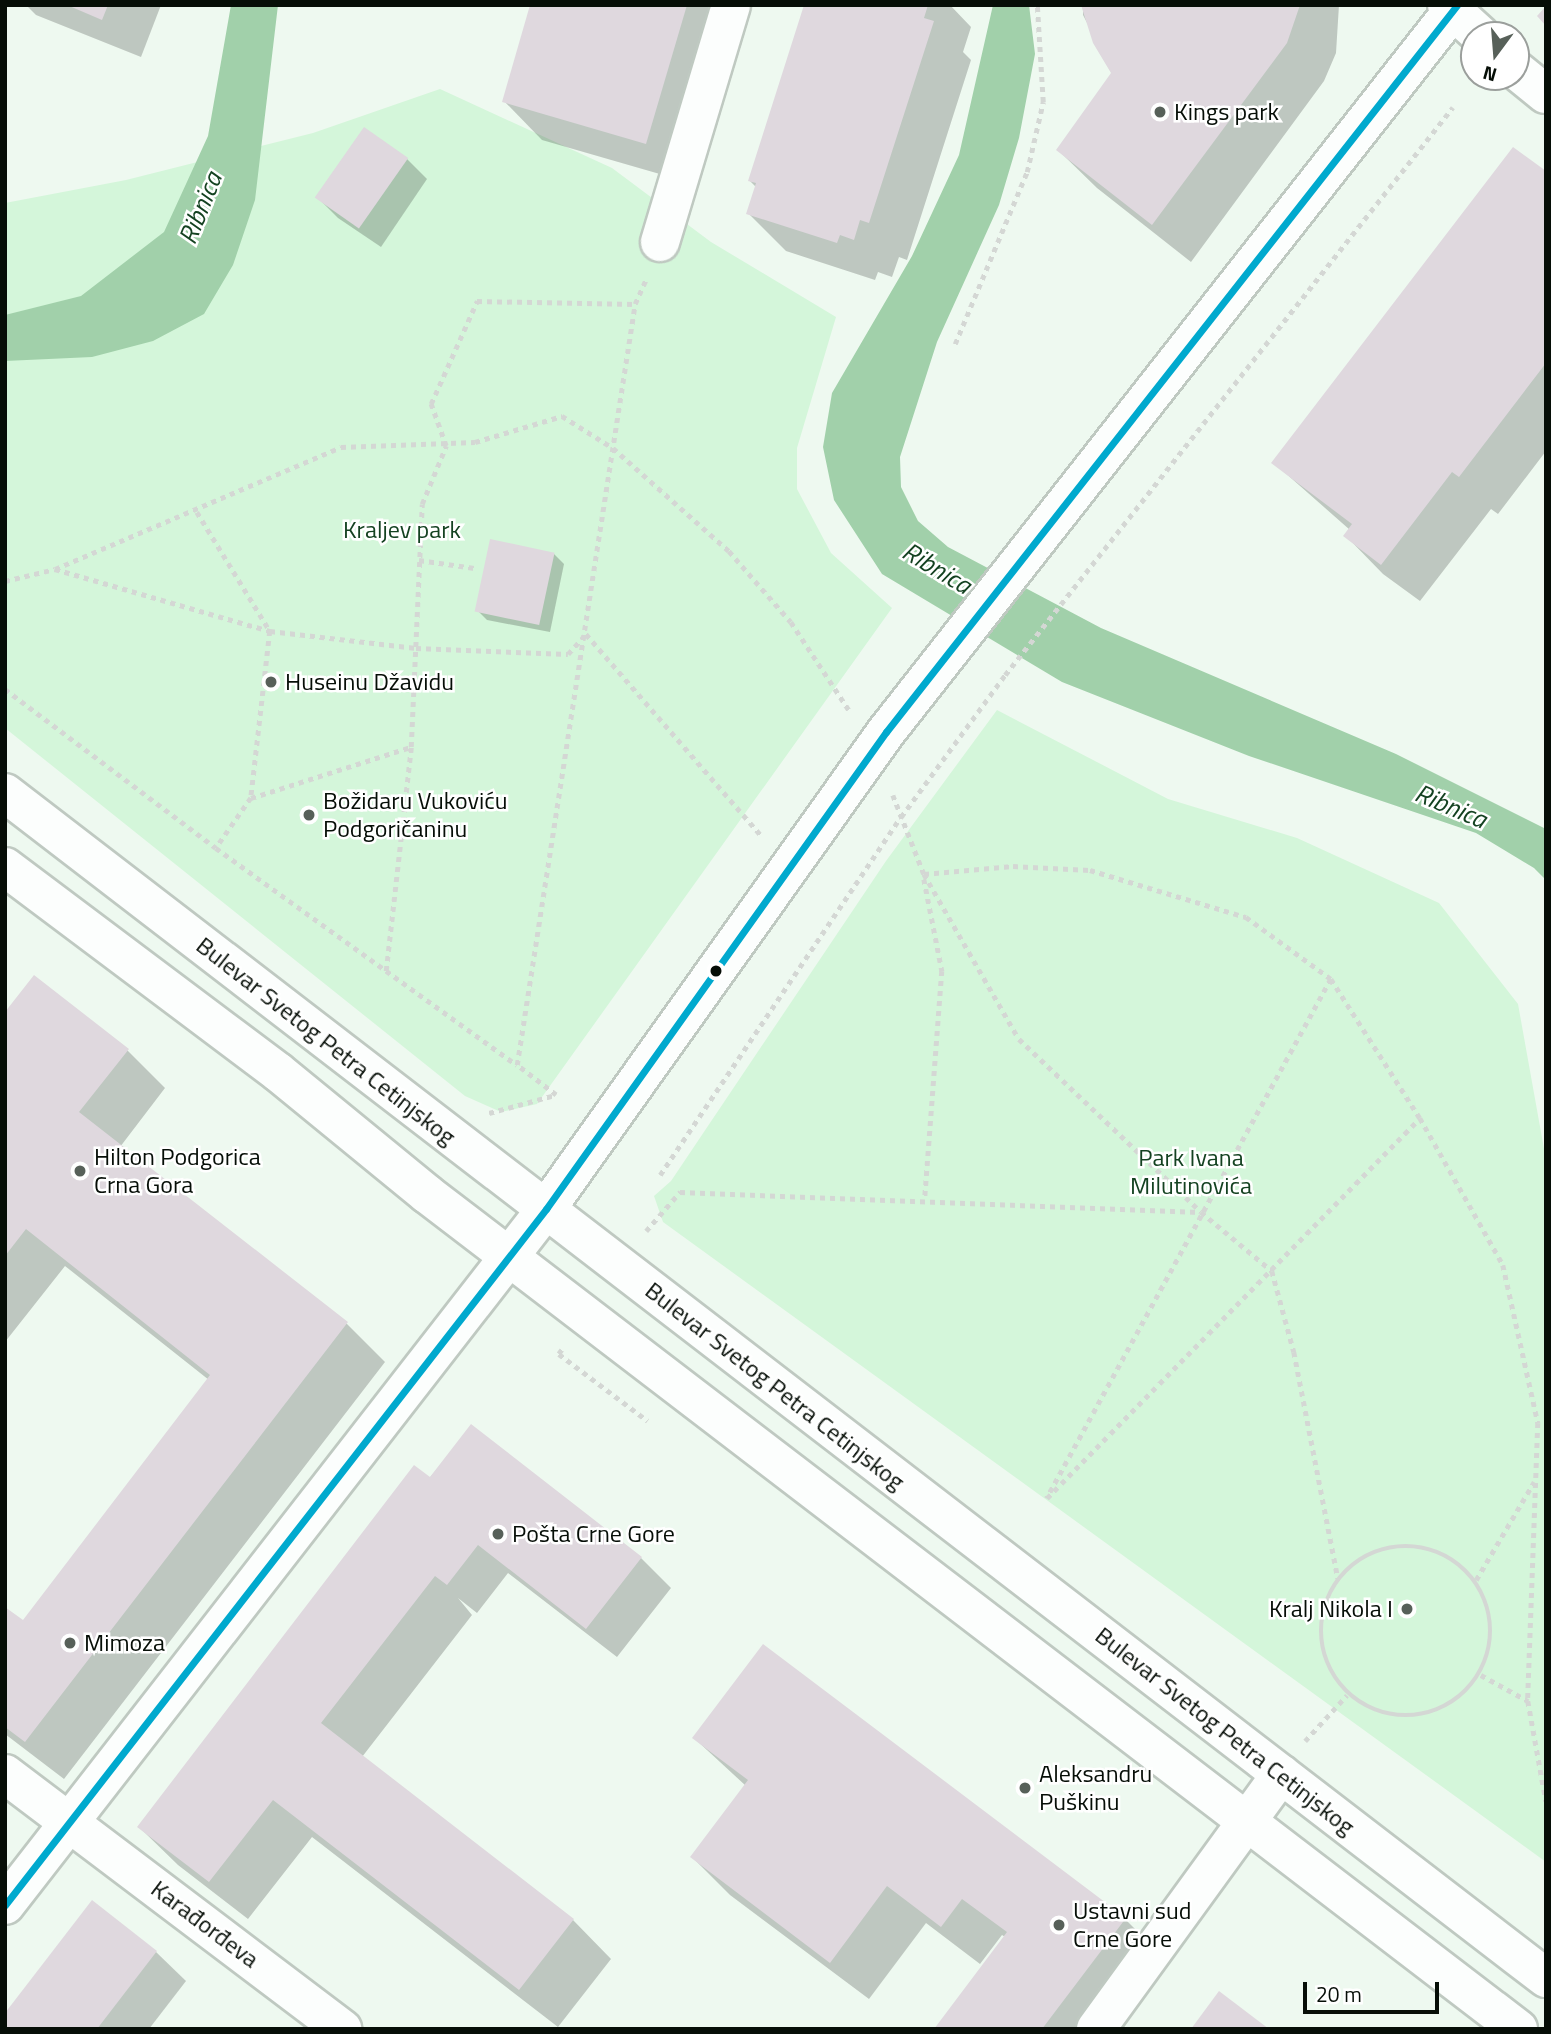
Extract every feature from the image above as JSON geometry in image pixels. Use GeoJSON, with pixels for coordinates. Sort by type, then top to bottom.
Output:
{"type":"FeatureCollection","features":[{"type":"Feature","properties":{"kind":"main road"},"geometry":{"type":"LineString","coordinates":[[660,242],[731,5]]}},
{"type":"Feature","properties":{"kind":"main road"},"geometry":{"type":"LineString","coordinates":[[5,1905],[546,1209],[880,741],[1459,14]]}},
{"type":"Feature","properties":{"kind":"main road"},"geometry":{"type":"LineString","coordinates":[[1530,81],[1546,94]]}},
{"type":"Feature","properties":{"kind":"main road","name":"Bulevar Svetog Petra Cetinjskog"},"geometry":{"type":"LineString","coordinates":[[5,793],[1546,1978]]}},
{"type":"Feature","properties":{"kind":"main road"},"geometry":{"type":"LineString","coordinates":[[5,867],[278,1072],[510,1256],[1518,2029]]}},
{"type":"Feature","properties":{"kind":"main road","name":"Karađorđeva"},"geometry":{"type":"LineString","coordinates":[[5,1774],[342,2029]]}},
{"type":"Feature","properties":{"kind":"main road"},"geometry":{"type":"LineString","coordinates":[[1096,2029],[1281,1774]]}},
{"type":"Feature","properties":{"kind":"path"},"geometry":{"type":"LineString","coordinates":[[955,344],[1027,172],[1043,102],[1037,5]]}},
{"type":"Feature","properties":{"kind":"path"},"geometry":{"type":"LineString","coordinates":[[660,1175],[901,817],[1005,675],[1453,107]]}},
{"type":"Feature","properties":{"kind":"path"},"geometry":{"type":"LineString","coordinates":[[517,1065],[586,634],[635,304],[641,290]]}},
{"type":"Feature","properties":{"kind":"path"},"geometry":{"type":"LineString","coordinates":[[386,971],[411,747],[422,504],[446,446],[431,404],[477,301],[635,304]]}},
{"type":"Feature","properties":{"kind":"path"},"geometry":{"type":"LineString","coordinates":[[5,581],[55,569],[197,512],[341,447],[446,446],[475,442],[562,416],[613,448],[729,551],[791,622],[880,741],[901,817],[924,874],[1019,1039],[1201,1212],[1272,1271],[1294,1352],[1338,1578]]}},
{"type":"Feature","properties":{"kind":"path"},"geometry":{"type":"LineString","coordinates":[[197,512],[270,631],[251,798],[216,848]]}},
{"type":"Feature","properties":{"kind":"path"},"geometry":{"type":"LineString","coordinates":[[419,560],[474,568]]}},
{"type":"Feature","properties":{"kind":"path"},"geometry":{"type":"LineString","coordinates":[[55,569],[270,631],[416,648],[568,654],[586,634]]}},
{"type":"Feature","properties":{"kind":"path"},"geometry":{"type":"LineString","coordinates":[[586,634],[788,869]]}},
{"type":"Feature","properties":{"kind":"path"},"geometry":{"type":"LineString","coordinates":[[5,689],[216,848],[556,1095],[480,1115]]}},
{"type":"Feature","properties":{"kind":"path"},"geometry":{"type":"LineString","coordinates":[[251,798],[411,747]]}},
{"type":"Feature","properties":{"kind":"path"},"geometry":{"type":"LineString","coordinates":[[924,874],[1013,866],[1090,870],[1246,917],[1331,979],[1420,1118],[1503,1265],[1538,1423],[1528,1701],[1546,1801]]}},
{"type":"Feature","properties":{"kind":"path"},"geometry":{"type":"LineString","coordinates":[[924,874],[943,971],[925,1199]]}},
{"type":"Feature","properties":{"kind":"path"},"geometry":{"type":"LineString","coordinates":[[1331,979],[1201,1212],[1047,1498],[1420,1118]]}},
{"type":"Feature","properties":{"kind":"path"},"geometry":{"type":"LineString","coordinates":[[639,1240],[680,1192],[925,1199],[1201,1212]]}},
{"type":"Feature","properties":{"kind":"path"},"geometry":{"type":"LineString","coordinates":[[1476,1580],[1536,1480]]}},
{"type":"Feature","properties":{"kind":"path"},"geometry":{"type":"LineString","coordinates":[[1407,1545],[1433,1549],[1457,1562],[1476,1580],[1487,1603],[1492,1627],[1480,1675],[1462,1696],[1438,1711],[1410,1717],[1381,1714],[1347,1695],[1324,1657],[1320,1630],[1324,1602],[1338,1578],[1357,1560],[1381,1549],[1407,1545]]}},
{"type":"Feature","properties":{"kind":"path"},"geometry":{"type":"LineString","coordinates":[[1480,1675],[1528,1701]]}},
{"type":"Feature","properties":{"kind":"path"},"geometry":{"type":"LineString","coordinates":[[1308,1737],[1347,1695]]}},
{"type":"Feature","properties":{"kind":"green space","name":"Kraljev park"},"geometry":{"type":"Polygon","coordinates":[[[440,89],[612,168],[711,242],[836,317],[797,448],[797,489],[831,553],[892,608],[537,1104],[501,1112],[465,1096],[5,728],[5,203],[126,180],[313,133],[440,89]]]}},
{"type":"Feature","properties":{"kind":"green space","name":"Park Ivana Milutinovića"},"geometry":{"type":"Polygon","coordinates":[[[997,710],[1168,799],[1297,838],[1439,903],[1518,1004],[1546,1160],[1546,1862],[663,1222],[654,1196],[671,1181],[886,861],[997,710]]]}},
{"type":"Feature","properties":{"kind":"water","name":"Ribnica"},"geometry":{"type":"Polygon","coordinates":[[[231,5],[278,5],[255,200],[233,265],[204,314],[153,341],[92,357],[5,361],[5,315],[81,296],[164,232],[208,136],[231,5]]]}},
{"type":"Feature","properties":{"kind":"water","name":"Ribnica"},"geometry":{"type":"Polygon","coordinates":[[[993,5],[1029,5],[1035,54],[1019,138],[999,205],[937,342],[900,457],[901,487],[918,521],[948,547],[1101,628],[1396,754],[1546,829],[1546,880],[1534,868],[1476,833],[1249,756],[1062,682],[882,574],[834,500],[823,447],[832,393],[912,256],[959,155],[993,5]]]}},
{"type":"Feature","properties":{"kind":"building"},"geometry":{"type":"Polygon","coordinates":[[[67,5],[108,5],[102,20],[67,5]]]}},
{"type":"Feature","properties":{"kind":"building"},"geometry":{"type":"Polygon","coordinates":[[[530,5],[687,5],[646,144],[502,102],[530,5]]]}},
{"type":"Feature","properties":{"kind":"building"},"geometry":{"type":"Polygon","coordinates":[[[804,5],[928,5],[924,18],[934,21],[869,223],[860,220],[854,240],[840,235],[837,243],[746,214],[756,183],[748,181],[804,5]]]}},
{"type":"Feature","properties":{"kind":"building","name":"Kings park"},"geometry":{"type":"Polygon","coordinates":[[[1081,5],[1300,5],[1287,43],[1152,225],[1056,150],[1111,73],[1093,43],[1081,5]]]}},
{"type":"Feature","properties":{"kind":"building"},"geometry":{"type":"Polygon","coordinates":[[[1546,6],[1546,26],[1537,16],[1546,6]]]}},
{"type":"Feature","properties":{"kind":"building"},"geometry":{"type":"Polygon","coordinates":[[[364,127],[408,158],[359,228],[315,197],[364,127]]]}},
{"type":"Feature","properties":{"kind":"building"},"geometry":{"type":"Polygon","coordinates":[[[1513,147],[1546,171],[1546,363],[1459,477],[1452,472],[1381,565],[1343,536],[1352,524],[1271,463],[1513,147]]]}},
{"type":"Feature","properties":{"kind":"building"},"geometry":{"type":"Polygon","coordinates":[[[490,539],[555,553],[539,625],[475,611],[490,539]]]}},
{"type":"Feature","properties":{"kind":"building","name":"Hilton Podgorica Crna Gora"},"geometry":{"type":"Polygon","coordinates":[[[34,975],[129,1049],[79,1112],[348,1322],[25,1742],[5,1727],[5,1607],[23,1620],[210,1375],[26,1229],[5,1256],[5,1012],[34,975]]]}},
{"type":"Feature","properties":{"kind":"building"},"geometry":{"type":"Polygon","coordinates":[[[471,1424],[642,1557],[586,1629],[478,1545],[447,1585],[435,1576],[321,1723],[574,1919],[519,1990],[273,1800],[209,1882],[137,1827],[414,1465],[430,1477],[471,1424]]]}},
{"type":"Feature","properties":{"kind":"building"},"geometry":{"type":"Polygon","coordinates":[[[763,1644],[1126,1918],[1042,2029],[934,2029],[1007,1932],[962,1899],[941,1927],[887,1886],[830,1963],[690,1857],[748,1780],[692,1738],[763,1644]]]}},
{"type":"Feature","properties":{"kind":"building"},"geometry":{"type":"Polygon","coordinates":[[[92,1900],[157,1951],[97,2029],[5,2029],[5,2013],[92,1900]]]}},
{"type":"Feature","properties":{"kind":"building"},"geometry":{"type":"Polygon","coordinates":[[[1219,1991],[1269,2029],[1191,2029],[1219,1991]]]}},
{"type":"Feature","properties":{"kind":"transit line"},"geometry":{"type":"LineString","coordinates":[[5,1905],[546,1209],[886,732],[1457,5]]}},
{"type":"Feature","properties":{"kind":"place","name":"Kings park"},"geometry":{"type":"Point","coordinates":[1160,112]}},
{"type":"Feature","properties":{"kind":"place","name":"Huseinu Džavidu"},"geometry":{"type":"Point","coordinates":[271,682]}},
{"type":"Feature","properties":{"kind":"place","name":"Božidaru Vukoviću Podgoričaninu"},"geometry":{"type":"Point","coordinates":[309,815]}},
{"type":"Feature","properties":{"kind":"place","name":"Hilton Podgorica Crna Gora"},"geometry":{"type":"Point","coordinates":[80,1171]}},
{"type":"Feature","properties":{"kind":"place","name":"Pošta Crne Gore"},"geometry":{"type":"Point","coordinates":[498,1534]}},
{"type":"Feature","properties":{"kind":"place","name":"Kralj Nikola I"},"geometry":{"type":"Point","coordinates":[1407,1609]}},
{"type":"Feature","properties":{"kind":"place","name":"Mimoza"},"geometry":{"type":"Point","coordinates":[70,1643]}},
{"type":"Feature","properties":{"kind":"place","name":"Aleksandru Puškinu"},"geometry":{"type":"Point","coordinates":[1025,1788]}},
{"type":"Feature","properties":{"kind":"place","name":"Ustavni sud Crne Gore"},"geometry":{"type":"Point","coordinates":[1059,1925]}}]}
